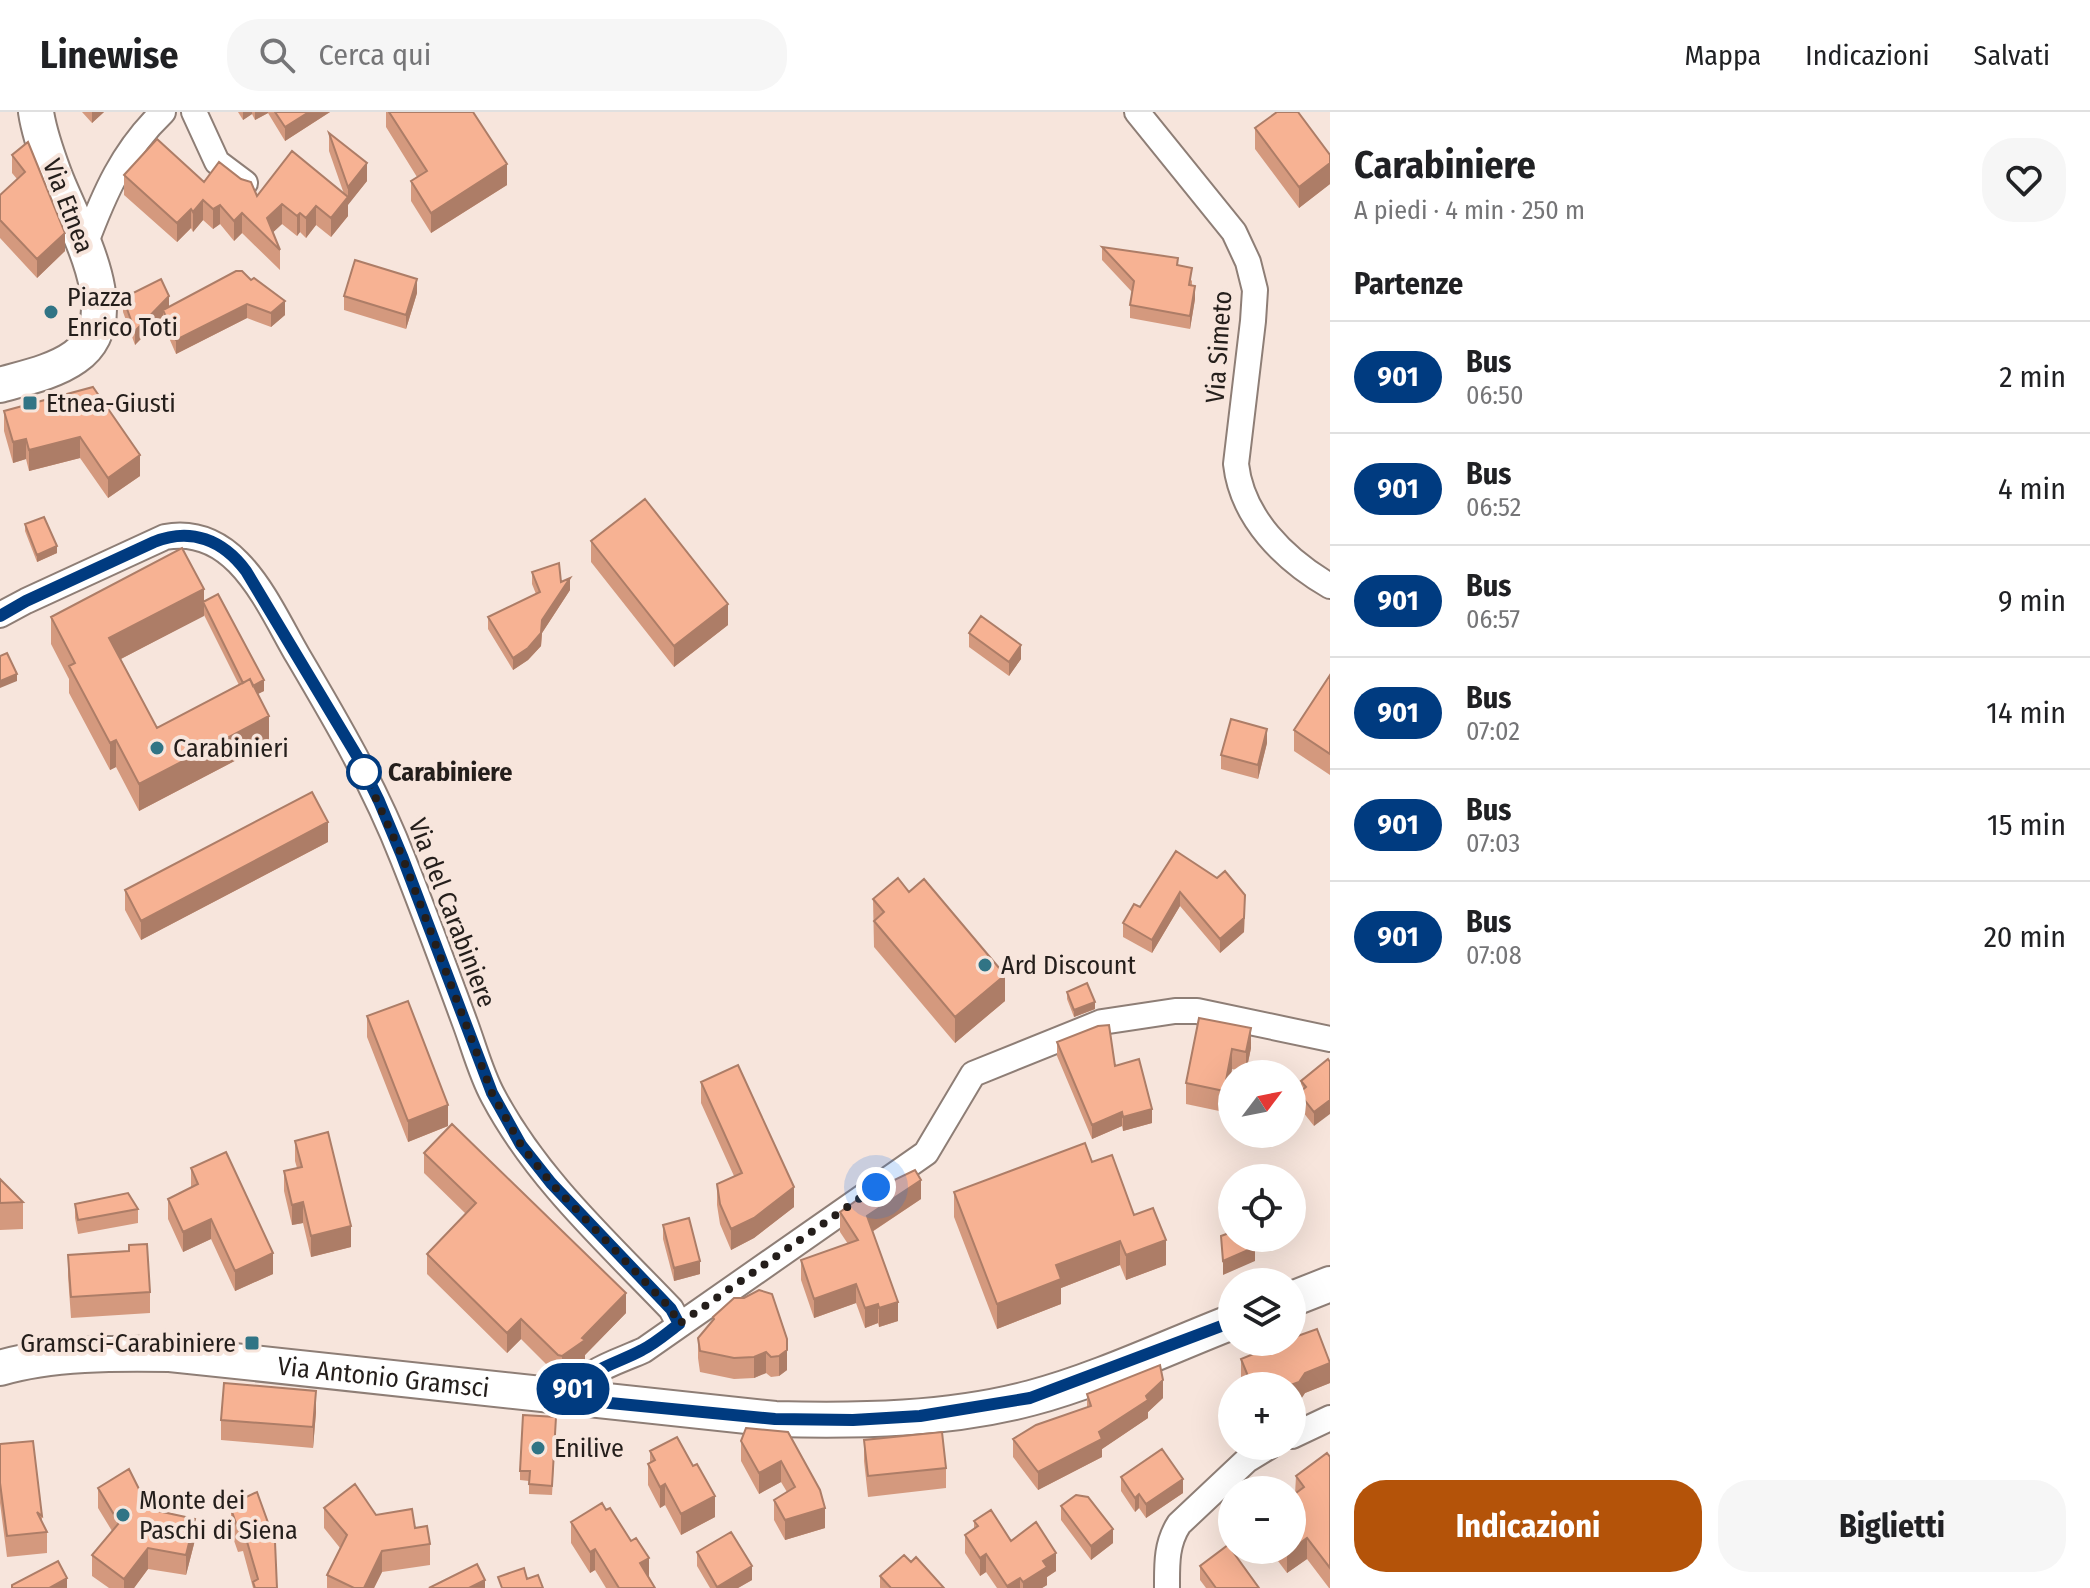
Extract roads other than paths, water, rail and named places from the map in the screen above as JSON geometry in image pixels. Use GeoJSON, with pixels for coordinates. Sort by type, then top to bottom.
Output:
{"type":"FeatureCollection","features":[{"type":"Feature","properties":{"kind":"main road"},"geometry":{"type":"LineString","coordinates":[[21,112],[53,172]]}},
{"type":"Feature","properties":{"kind":"main road","name":"Via Etnea"},"geometry":{"type":"LineString","coordinates":[[0,385],[73,359],[86,347],[94,333],[99,312],[97,288],[85,245],[53,172],[36,112]]}},
{"type":"Feature","properties":{"kind":"main road"},"geometry":{"type":"LineString","coordinates":[[1306,1293],[1330,1284]]}},
{"type":"Feature","properties":{"kind":"main road","name":"Via Antonio Gramsci"},"geometry":{"type":"LineString","coordinates":[[0,1368],[14,1363],[94,1355],[170,1354],[775,1419],[853,1420],[920,1416],[1030,1398],[1218,1327]]}},
{"type":"Feature","properties":{"kind":"street"},"geometry":{"type":"LineString","coordinates":[[85,245],[117,169],[145,130],[163,112]]}},
{"type":"Feature","properties":{"kind":"street"},"geometry":{"type":"LineString","coordinates":[[194,112],[217,162],[250,187]]}},
{"type":"Feature","properties":{"kind":"street","name":"Via Simeto"},"geometry":{"type":"LineString","coordinates":[[1137,112],[1234,232],[1248,262],[1255,290],[1236,464],[1239,484],[1249,510],[1303,571],[1330,586]]}},
{"type":"Feature","properties":{"kind":"street","name":"Via del Carabiniere"},"geometry":{"type":"LineString","coordinates":[[0,615],[165,537],[203,537],[227,550],[236,559],[271,609],[357,756],[402,856],[492,1093],[521,1145],[551,1183],[671,1309],[679,1324]]}},
{"type":"Feature","properties":{"kind":"street"},"geometry":{"type":"LineString","coordinates":[[569,1399],[575,1386],[593,1373],[644,1350],[926,1153],[973,1074],[1102,1022],[1175,1011],[1197,1011],[1330,1039]]}},
{"type":"Feature","properties":{"kind":"street"},"geometry":{"type":"LineString","coordinates":[[1306,1429],[1330,1418]]}},
{"type":"Feature","properties":{"kind":"street"},"geometry":{"type":"LineString","coordinates":[[1167,1588],[1167,1556],[1171,1536],[1179,1524],[1247,1460]]}},
{"type":"Feature","properties":{"kind":"place","name":"Piazza Enrico Toti"},"geometry":{"type":"Point","coordinates":[51,312]}},
{"type":"Feature","properties":{"kind":"place","name":"Etnea-Giusti"},"geometry":{"type":"Point","coordinates":[30,403]}},
{"type":"Feature","properties":{"kind":"place","name":"Carabinieri"},"geometry":{"type":"Point","coordinates":[157,748]}},
{"type":"Feature","properties":{"kind":"place","name":"Carabiniere"},"geometry":{"type":"Point","coordinates":[364,772]}},
{"type":"Feature","properties":{"kind":"place","name":"Ard Discount"},"geometry":{"type":"Point","coordinates":[985,965]}},
{"type":"Feature","properties":{"kind":"place","name":"Gramsci-Carabiniere"},"geometry":{"type":"Point","coordinates":[252,1343]}},
{"type":"Feature","properties":{"kind":"place","name":"Enilive"},"geometry":{"type":"Point","coordinates":[538,1448]}},
{"type":"Feature","properties":{"kind":"place","name":"Monte dei Paschi di Siena"},"geometry":{"type":"Point","coordinates":[123,1515]}}]}
